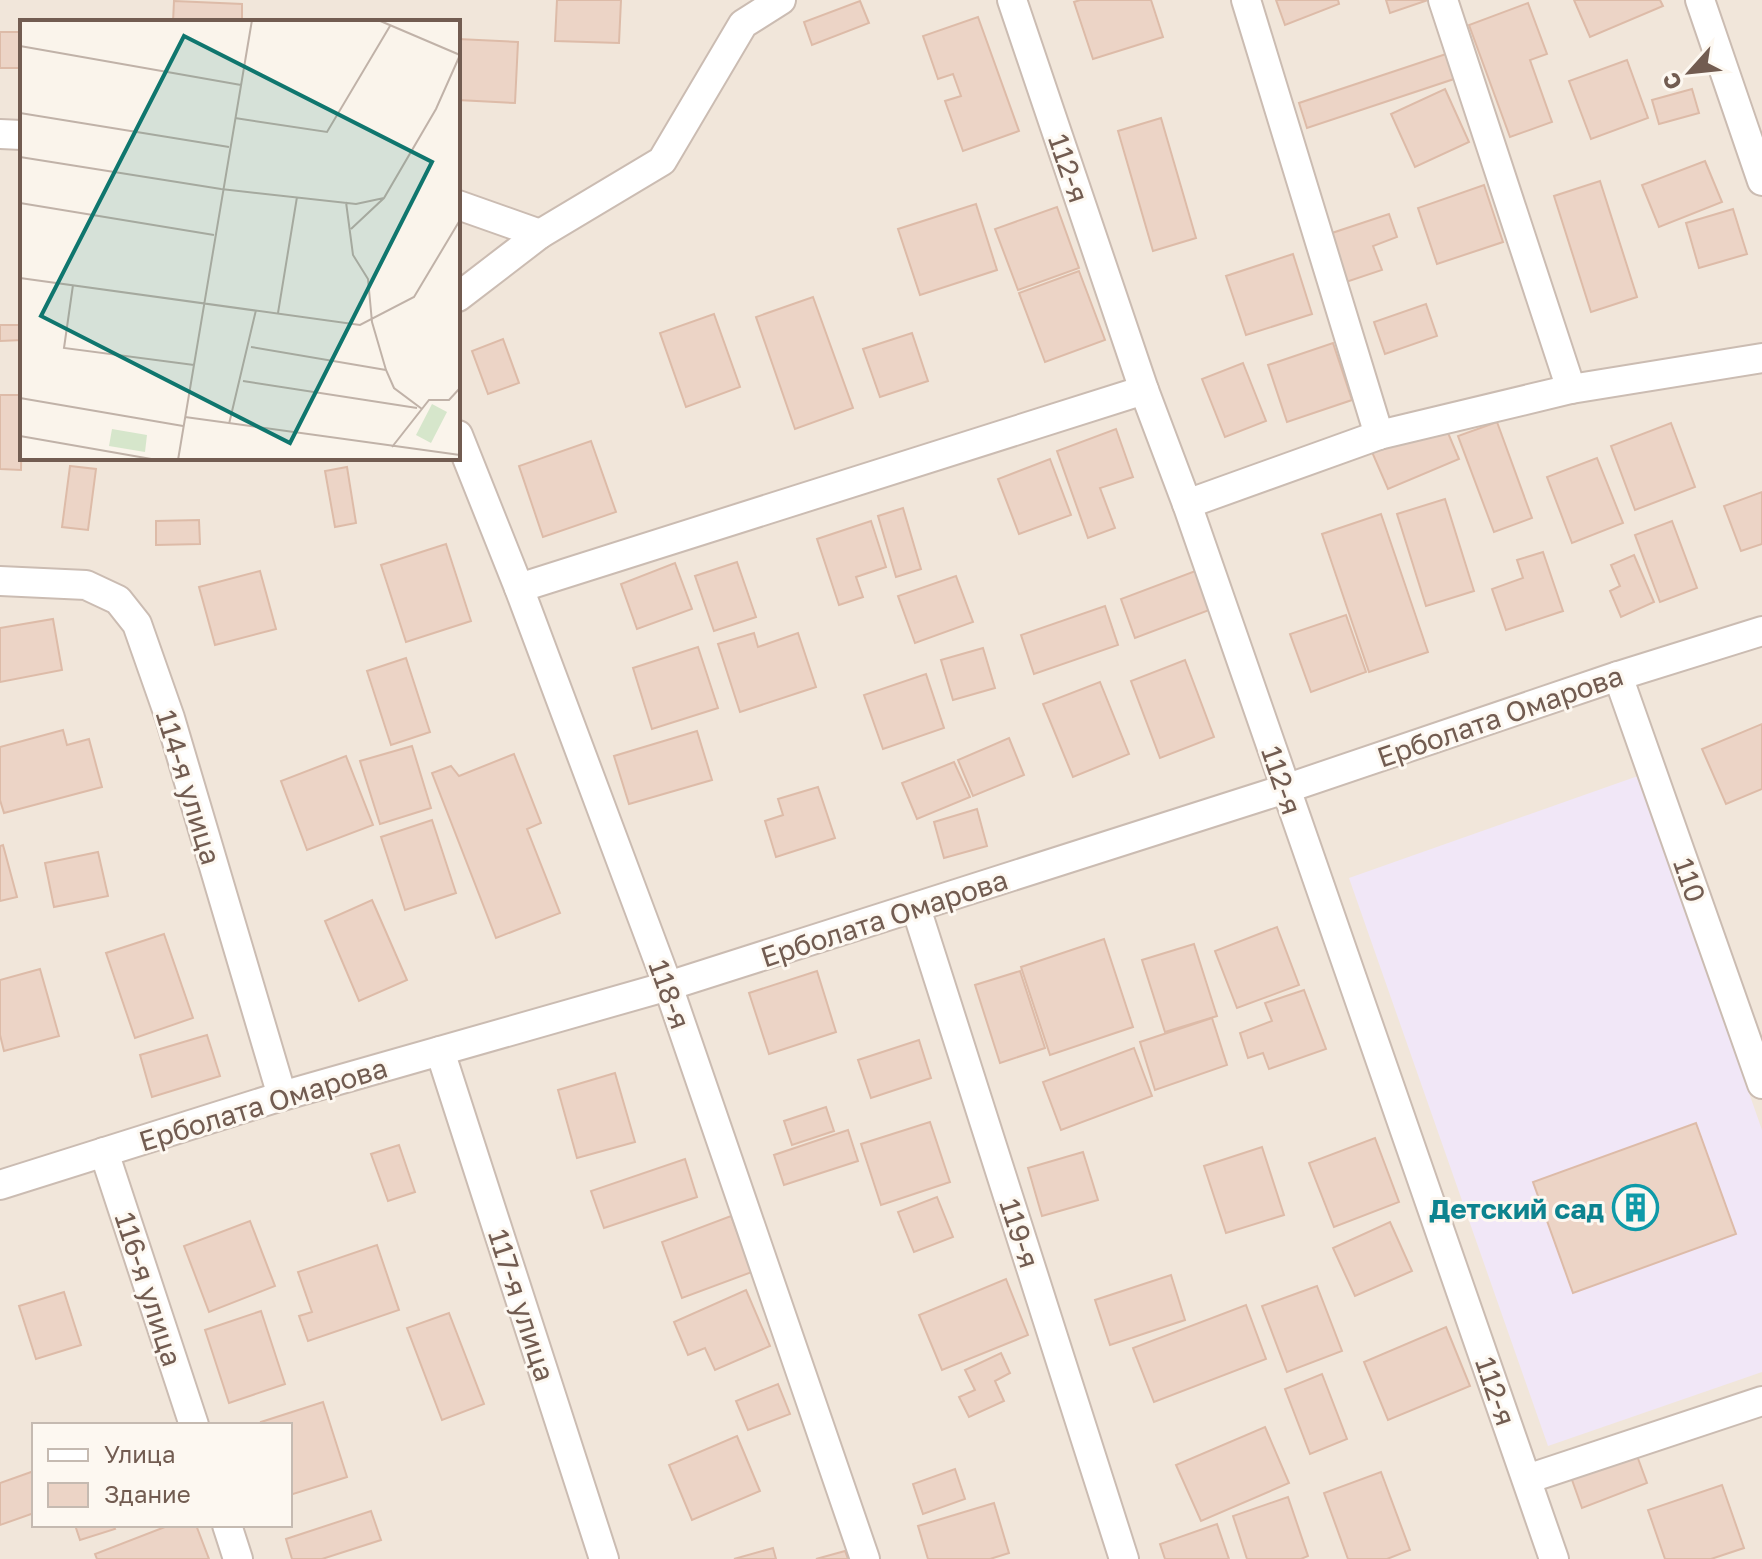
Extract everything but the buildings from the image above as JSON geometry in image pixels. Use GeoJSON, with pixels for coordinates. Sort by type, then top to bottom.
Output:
{"type":"FeatureCollection","features":[{"type":"Feature","properties":{"kind":"street"},"geometry":{"type":"LineString","coordinates":[[460,295],[540,234],[662,161],[743,24],[781,0]]}},
{"type":"Feature","properties":{"kind":"street","name":"112-я"},"geometry":{"type":"LineString","coordinates":[[1012,0],[1144,390],[1187,504],[1554,1559]]}},
{"type":"Feature","properties":{"kind":"street"},"geometry":{"type":"LineString","coordinates":[[1246,0],[1379,435]]}},
{"type":"Feature","properties":{"kind":"street"},"geometry":{"type":"LineString","coordinates":[[1443,0],[1571,389]]}},
{"type":"Feature","properties":{"kind":"street"},"geometry":{"type":"LineString","coordinates":[[1700,0],[1762,181]]}},
{"type":"Feature","properties":{"kind":"street"},"geometry":{"type":"LineString","coordinates":[[0,134],[20,135]]}},
{"type":"Feature","properties":{"kind":"street"},"geometry":{"type":"LineString","coordinates":[[460,206],[540,234]]}},
{"type":"Feature","properties":{"kind":"street"},"geometry":{"type":"LineString","coordinates":[[1187,504],[1379,435],[1571,389],[1762,358]]}},
{"type":"Feature","properties":{"kind":"street"},"geometry":{"type":"LineString","coordinates":[[519,588],[1144,390]]}},
{"type":"Feature","properties":{"kind":"street","name":"118-я"},"geometry":{"type":"LineString","coordinates":[[460,440],[519,588],[668,986],[865,1559]]}},
{"type":"Feature","properties":{"kind":"street","name":"114-я улица"},"geometry":{"type":"LineString","coordinates":[[0,581],[86,585],[118,600],[137,624],[170,718],[282,1096]]}},
{"type":"Feature","properties":{"kind":"street","name":"Ерболата Омарова"},"geometry":{"type":"LineString","coordinates":[[0,1185],[282,1096],[668,986],[1285,789],[1618,676],[1762,631]]}},
{"type":"Feature","properties":{"kind":"street","name":"110"},"geometry":{"type":"LineString","coordinates":[[1618,676],[1762,1084]]}},
{"type":"Feature","properties":{"kind":"street","name":"119-я"},"geometry":{"type":"LineString","coordinates":[[916,908],[1124,1559]]}},
{"type":"Feature","properties":{"kind":"street","name":"117-я улица"},"geometry":{"type":"LineString","coordinates":[[440,1051],[604,1559]]}},
{"type":"Feature","properties":{"kind":"street","name":"116-я улица"},"geometry":{"type":"LineString","coordinates":[[104,1152],[193,1423]]}},
{"type":"Feature","properties":{"kind":"street"},"geometry":{"type":"LineString","coordinates":[[1527,1479],[1762,1401]]}},
{"type":"Feature","properties":{"kind":"street"},"geometry":{"type":"LineString","coordinates":[[228,1527],[238,1559]]}},
{"type":"Feature","properties":{"kind":"shaded area"},"geometry":{"type":"Polygon","coordinates":[[[0,0],[1762,0],[1762,1559],[0,1559],[0,0]]]}},
{"type":"Feature","properties":{"kind":"shaded area"},"geometry":{"type":"Polygon","coordinates":[[[1638,776],[1762,1130],[1762,1372],[1548,1446],[1349,878],[1638,776]]]}},
{"type":"Feature","properties":{"kind":"place","name":"Детский сад"},"geometry":{"type":"Point","coordinates":[1635,1208]}}]}
